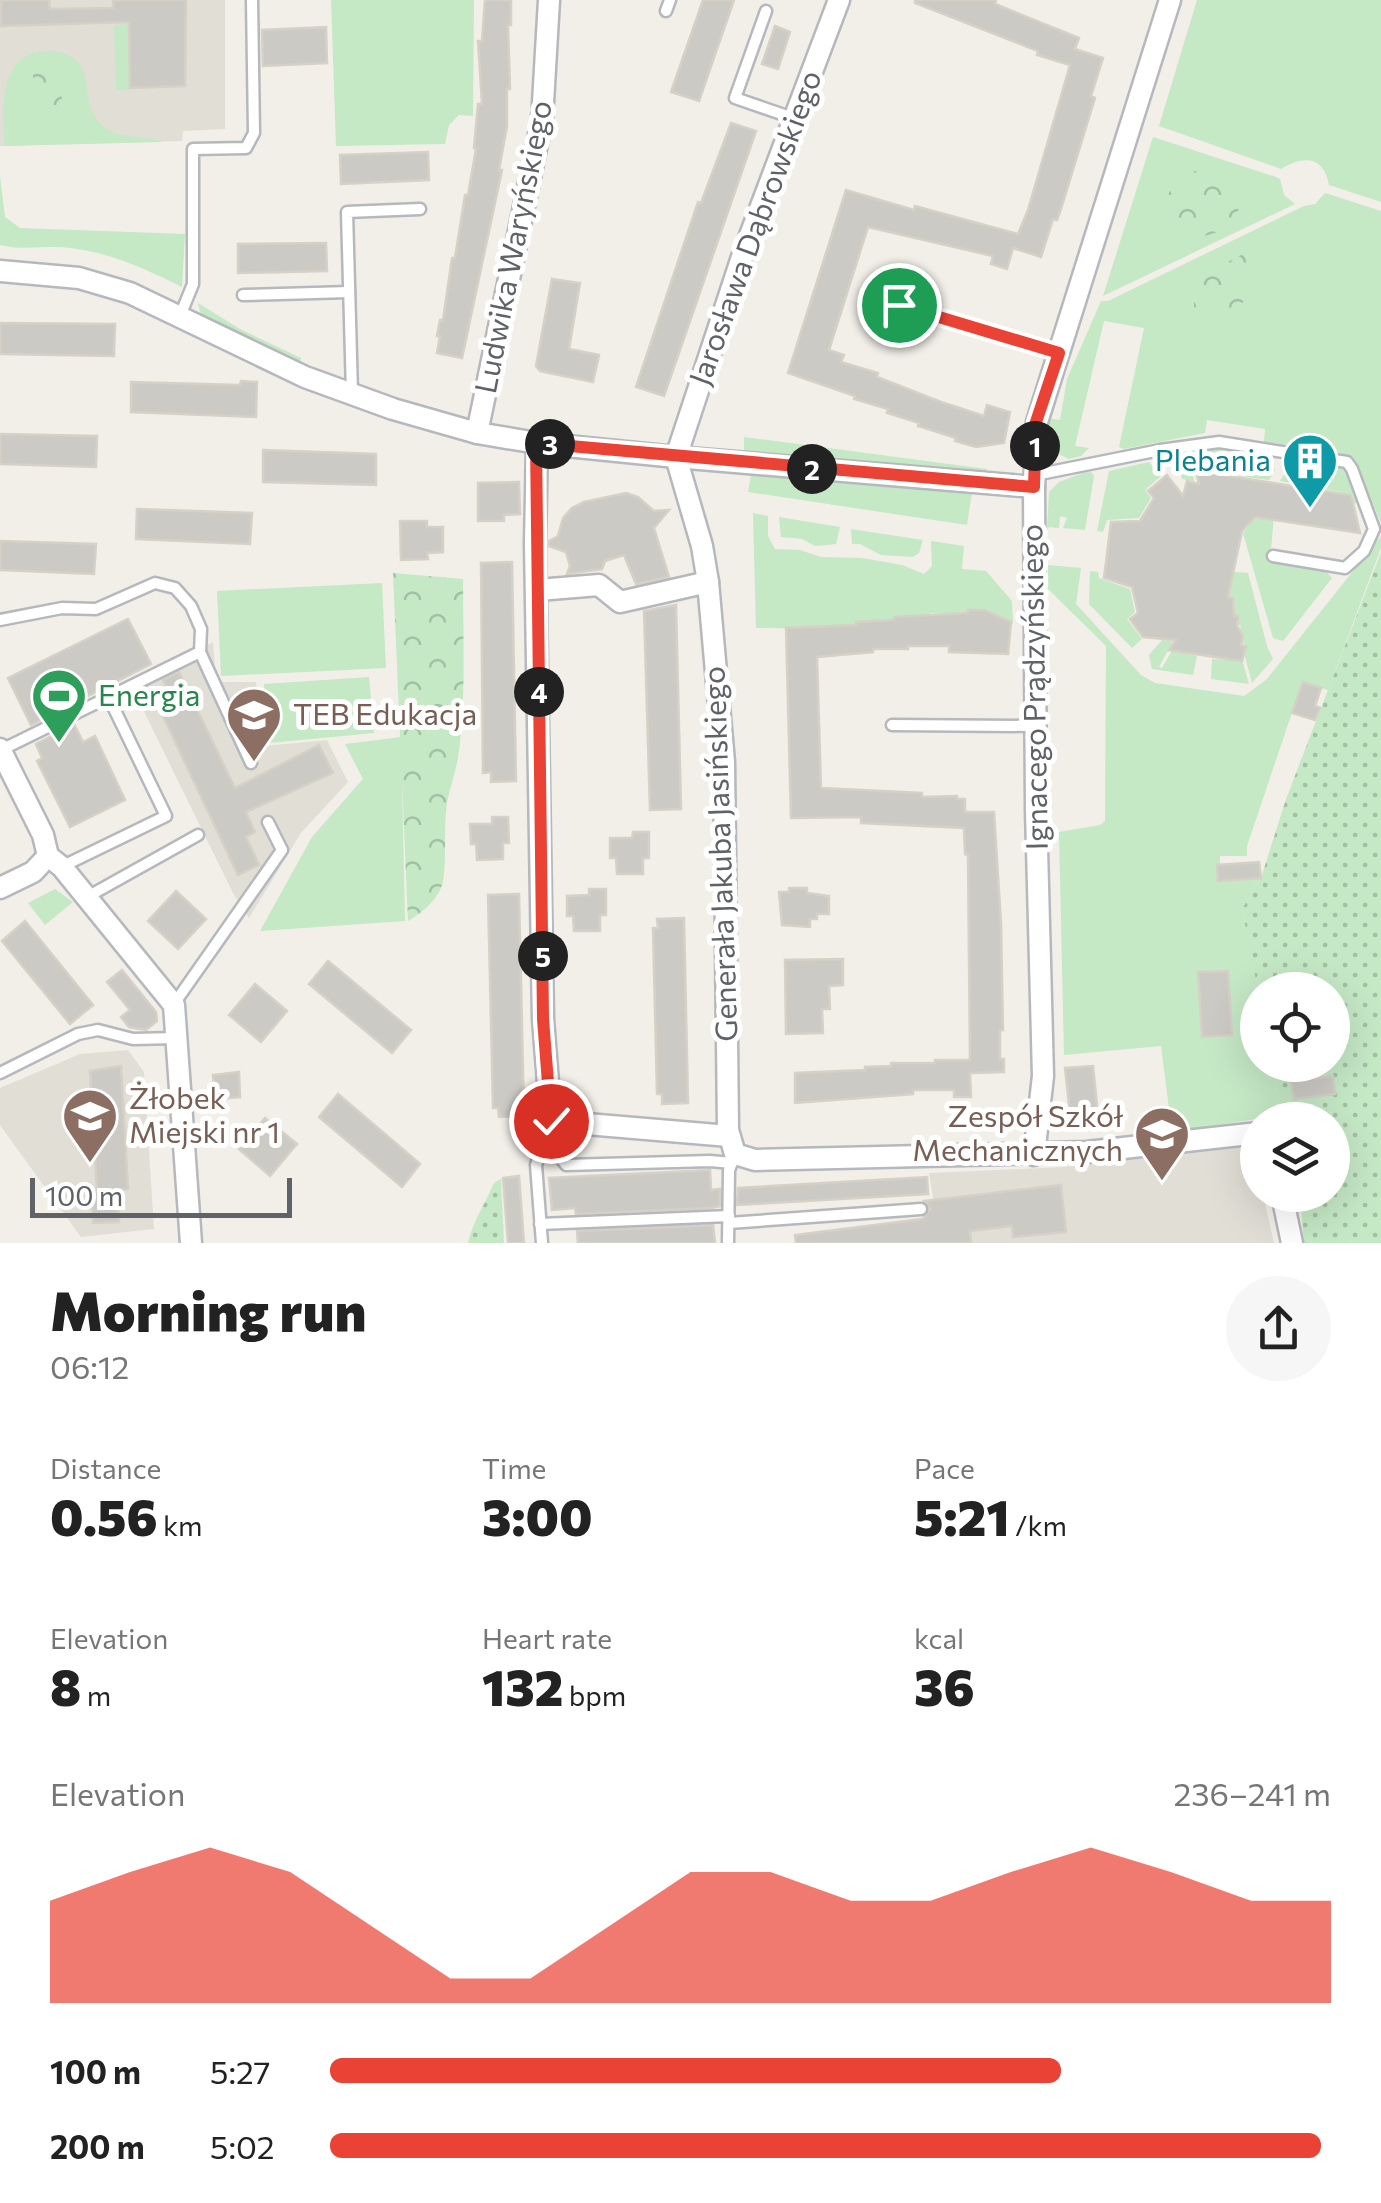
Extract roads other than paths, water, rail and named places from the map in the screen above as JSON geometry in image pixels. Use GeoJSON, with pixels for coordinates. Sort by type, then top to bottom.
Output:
{"type":"FeatureCollection","features":[{"type":"Feature","properties":{"kind":"street","name":"Ludwika Waryńskiego"},"geometry":{"type":"LineString","coordinates":[[478,432],[542,120],[549,0]]}},
{"type":"Feature","properties":{"kind":"street","name":"Jarosława Dąbrowskiego"},"geometry":{"type":"LineString","coordinates":[[676,457],[743,254],[839,0]]}},
{"type":"Feature","properties":{"kind":"street","name":"Ignacego Prądzyńskiego"},"geometry":{"type":"LineString","coordinates":[[1034,1155],[1043,1076],[1035,726],[1036,422],[1170,0]]}},
{"type":"Feature","properties":{"kind":"street"},"geometry":{"type":"LineString","coordinates":[[0,270],[79,278],[130,293],[305,377],[393,410],[478,432],[536,443],[676,457],[1034,481]]}},
{"type":"Feature","properties":{"kind":"street"},"geometry":{"type":"LineString","coordinates":[[536,443],[543,1019],[548,1129],[732,1151],[755,1160],[1034,1155],[1240,1135]]}},
{"type":"Feature","properties":{"kind":"street","name":"Generała Jakuba Jasińskiego"},"geometry":{"type":"LineString","coordinates":[[676,457],[702,546],[708,582],[724,762],[732,1151]]}},
{"type":"Feature","properties":{"kind":"street"},"geometry":{"type":"LineString","coordinates":[[538,590],[599,585],[620,602],[708,582]]}},
{"type":"Feature","properties":{"kind":"street"},"geometry":{"type":"LineString","coordinates":[[0,750],[55,862],[174,1005],[191,1243]]}},
{"type":"Feature","properties":{"kind":"street"},"geometry":{"type":"LineString","coordinates":[[0,888],[55,862]]}},
{"type":"Feature","properties":{"kind":"street"},"geometry":{"type":"LineString","coordinates":[[1285,1212],[1292,1243]]}},
{"type":"Feature","properties":{"kind":"lane"},"geometry":{"type":"LineString","coordinates":[[180,316],[193,284],[193,149],[246,148],[254,134],[252,0]]}},
{"type":"Feature","properties":{"kind":"lane"},"geometry":{"type":"LineString","coordinates":[[766,11],[735,98],[794,118]]}},
{"type":"Feature","properties":{"kind":"lane"},"geometry":{"type":"LineString","coordinates":[[352,394],[347,212],[420,209]]}},
{"type":"Feature","properties":{"kind":"lane"},"geometry":{"type":"LineString","coordinates":[[242,295],[349,292]]}},
{"type":"Feature","properties":{"kind":"lane"},"geometry":{"type":"LineString","coordinates":[[899,305],[1059,353]]}},
{"type":"Feature","properties":{"kind":"lane"},"geometry":{"type":"LineString","coordinates":[[1034,481],[1160,450],[1219,442],[1347,462],[1374,529],[1364,551],[1345,568],[1272,556]]}},
{"type":"Feature","properties":{"kind":"lane"},"geometry":{"type":"LineString","coordinates":[[0,620],[62,608],[96,609],[156,582],[176,588],[191,606],[201,629],[200,652],[250,763]]}},
{"type":"Feature","properties":{"kind":"lane"},"geometry":{"type":"LineString","coordinates":[[0,750],[200,652]]}},
{"type":"Feature","properties":{"kind":"lane"},"geometry":{"type":"LineString","coordinates":[[55,862],[166,816],[108,696]]}},
{"type":"Feature","properties":{"kind":"lane"},"geometry":{"type":"LineString","coordinates":[[892,725],[1035,726]]}},
{"type":"Feature","properties":{"kind":"lane"},"geometry":{"type":"LineString","coordinates":[[174,1005],[282,850],[268,822]]}},
{"type":"Feature","properties":{"kind":"lane"},"geometry":{"type":"LineString","coordinates":[[86,898],[198,836]]}},
{"type":"Feature","properties":{"kind":"lane"},"geometry":{"type":"LineString","coordinates":[[0,1072],[98,1030],[133,1039],[176,1038]]}},
{"type":"Feature","properties":{"kind":"lane"},"geometry":{"type":"LineString","coordinates":[[548,1129],[566,1165],[710,1160],[732,1151],[728,1243]]}},
{"type":"Feature","properties":{"kind":"lane"},"geometry":{"type":"LineString","coordinates":[[542,1243],[536,1165],[548,1129]]}},
{"type":"Feature","properties":{"kind":"lane"},"geometry":{"type":"LineString","coordinates":[[540,1224],[729,1220],[921,1209]]}},
{"type":"Feature","properties":{"kind":"place","name":"Plebania"},"geometry":{"type":"Point","coordinates":[1310,510]}},
{"type":"Feature","properties":{"kind":"place","name":"Energia"},"geometry":{"type":"Point","coordinates":[59,745]}},
{"type":"Feature","properties":{"kind":"place","name":"TEB Edukacja"},"geometry":{"type":"Point","coordinates":[254,764]}},
{"type":"Feature","properties":{"kind":"place","name":"Żłobek Miejski nr 1"},"geometry":{"type":"Point","coordinates":[90,1165]}},
{"type":"Feature","properties":{"kind":"place","name":"Zespół Szkół Mechanicznych"},"geometry":{"type":"Point","coordinates":[1162,1183]}}]}
